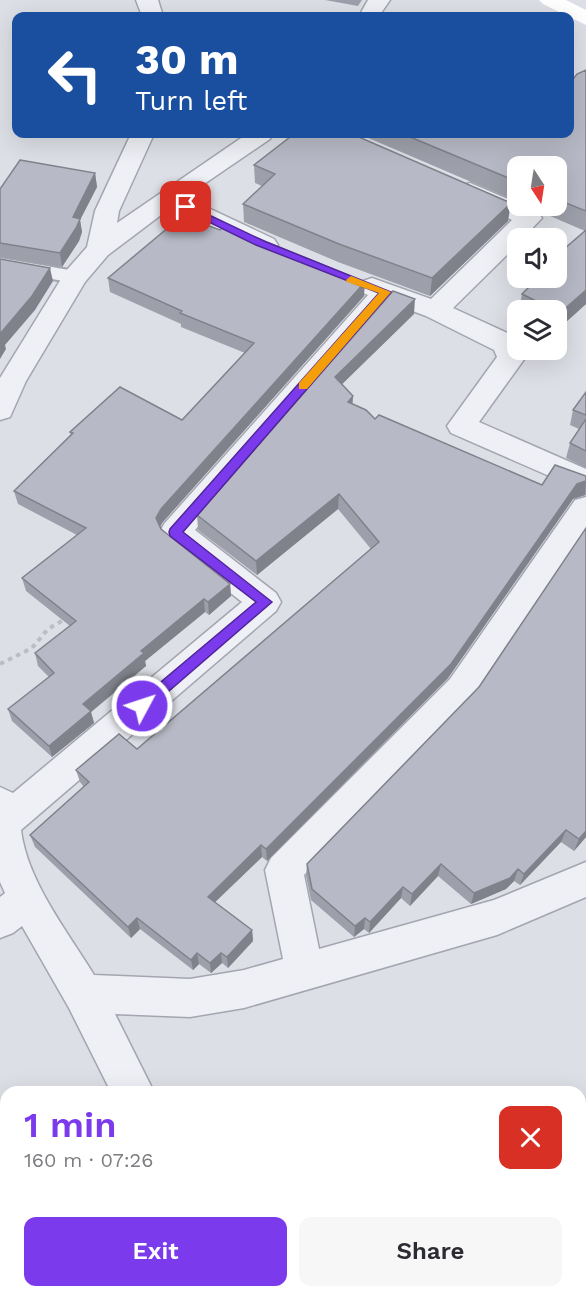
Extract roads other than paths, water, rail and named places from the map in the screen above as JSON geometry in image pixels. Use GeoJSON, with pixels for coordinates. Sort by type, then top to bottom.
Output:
{"type":"FeatureCollection","features":[{"type":"Feature","properties":{"kind":"main road"},"geometry":{"type":"LineString","coordinates":[[550,0],[573,12]]}},
{"type":"Feature","properties":{"kind":"street"},"geometry":{"type":"LineString","coordinates":[[99,249],[107,211],[140,138]]}},
{"type":"Feature","properties":{"kind":"street"},"geometry":{"type":"LineString","coordinates":[[0,410],[12,381],[75,277],[99,249],[167,198],[256,138]]}},
{"type":"Feature","properties":{"kind":"street"},"geometry":{"type":"LineString","coordinates":[[435,310],[529,218],[450,182]]}},
{"type":"Feature","properties":{"kind":"street"},"geometry":{"type":"LineString","coordinates":[[167,198],[289,255]]}},
{"type":"Feature","properties":{"kind":"street"},"geometry":{"type":"LineString","coordinates":[[348,278],[435,310],[506,344],[511,358],[460,426],[586,481]]}},
{"type":"Feature","properties":{"kind":"street"},"geometry":{"type":"LineString","coordinates":[[130,1086],[83,994],[14,909],[1,813],[265,602],[175,532],[386,292]]}},
{"type":"Feature","properties":{"kind":"street"},"geometry":{"type":"LineString","coordinates":[[305,972],[284,870],[462,690],[586,508]]}},
{"type":"Feature","properties":{"kind":"street"},"geometry":{"type":"LineString","coordinates":[[83,994],[190,998],[244,989],[497,917],[586,879]]}},
{"type":"Feature","properties":{"kind":"lane"},"geometry":{"type":"LineString","coordinates":[[0,264],[75,277]]}}]}
